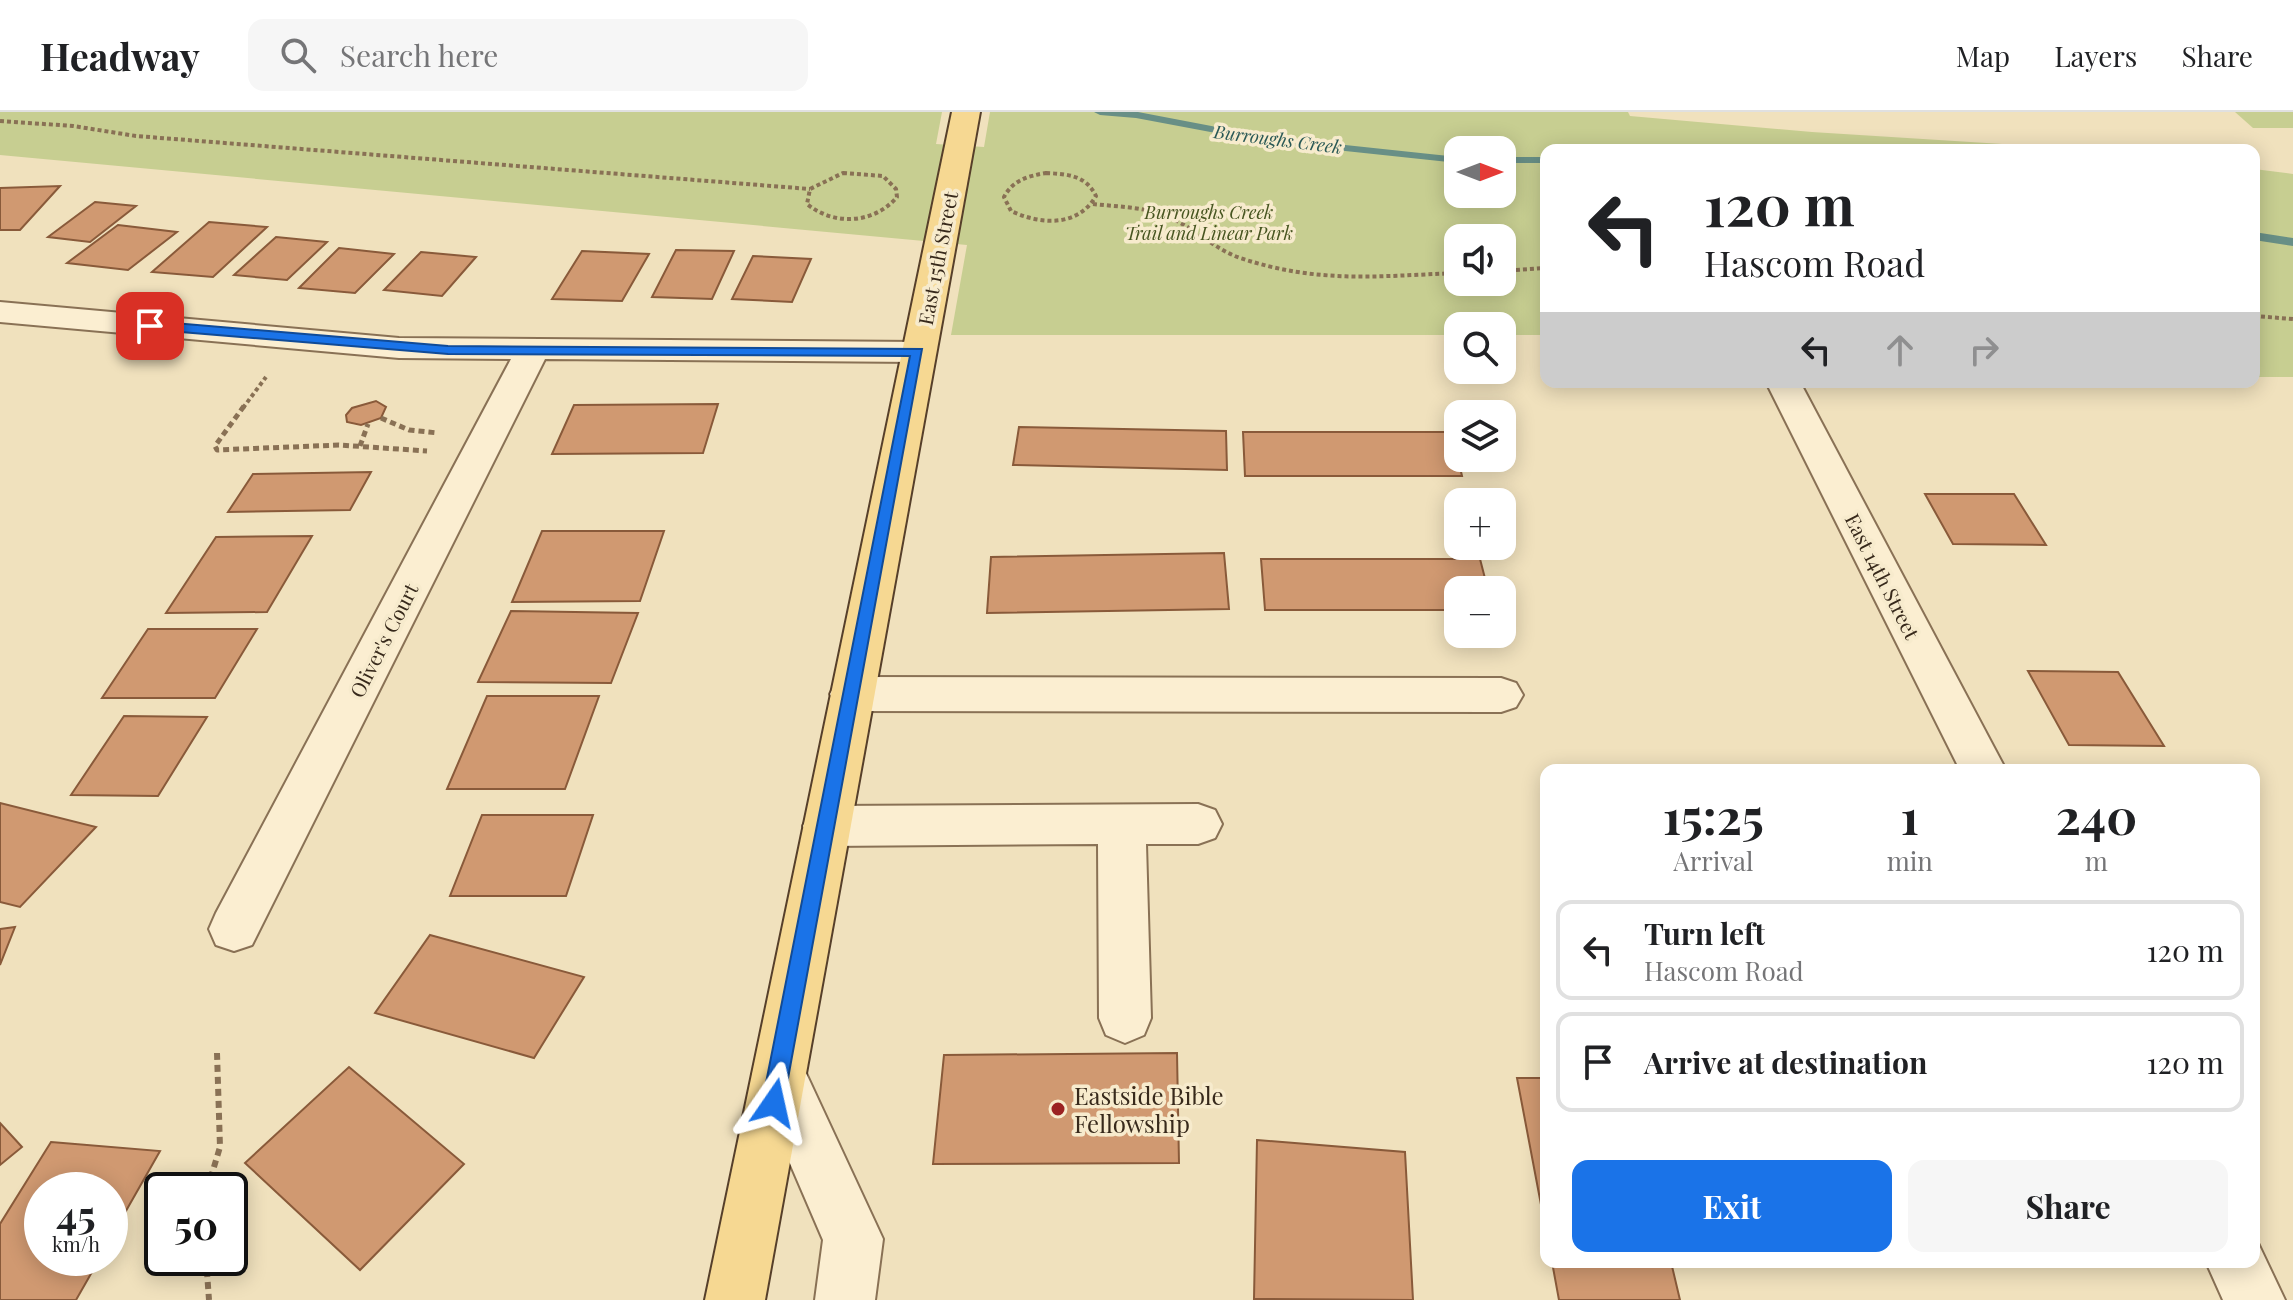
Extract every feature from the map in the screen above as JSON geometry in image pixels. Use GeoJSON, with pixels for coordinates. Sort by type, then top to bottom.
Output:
{"type":"FeatureCollection","features":[{"type":"Feature","properties":{"kind":"main road","name":"East 15th Street"},"geometry":{"type":"LineString","coordinates":[[735,1300],[966,112]]}},
{"type":"Feature","properties":{"kind":"street"},"geometry":{"type":"LineString","coordinates":[[0,312],[399,348],[917,352]]}},
{"type":"Feature","properties":{"kind":"street","name":"Oliver's Court"},"geometry":{"type":"LineString","coordinates":[[234,929],[533,350]]}},
{"type":"Feature","properties":{"kind":"street","name":"East 14th Street"},"geometry":{"type":"LineString","coordinates":[[1786,388],[1980,764]]}},
{"type":"Feature","properties":{"kind":"street"},"geometry":{"type":"LineString","coordinates":[[852,694],[1501,695]]}},
{"type":"Feature","properties":{"kind":"street"},"geometry":{"type":"LineString","coordinates":[[1122,824],[1125,1018]]}},
{"type":"Feature","properties":{"kind":"street"},"geometry":{"type":"LineString","coordinates":[[827,826],[1198,824]]}},
{"type":"Feature","properties":{"kind":"street"},"geometry":{"type":"LineString","coordinates":[[779,1075],[853,1239],[845,1300]]}},
{"type":"Feature","properties":{"kind":"street"},"geometry":{"type":"LineString","coordinates":[[2239,1268],[2255,1300]]}},
{"type":"Feature","properties":{"kind":"path"},"geometry":{"type":"LineString","coordinates":[[0,121],[73,126],[136,136],[810,189],[843,173],[871,173],[892,182],[897,197],[878,213],[835,219],[813,211],[806,197],[810,189]]}},
{"type":"Feature","properties":{"kind":"path"},"geometry":{"type":"LineString","coordinates":[[1093,204],[1096,196],[1093,188],[1075,176],[1061,174],[1019,180],[1004,197],[1005,204],[1020,216],[1047,221],[1075,216],[1093,204],[1151,211],[1174,219],[1235,256],[1277,269],[1326,278],[1444,274]]}},
{"type":"Feature","properties":{"kind":"path"},"geometry":{"type":"LineString","coordinates":[[1516,270],[1540,268]]}},
{"type":"Feature","properties":{"kind":"path"},"geometry":{"type":"LineString","coordinates":[[2260,316],[2293,319]]}},
{"type":"Feature","properties":{"kind":"path"},"geometry":{"type":"LineString","coordinates":[[268,374],[215,446],[217,450],[360,446],[432,452]]}},
{"type":"Feature","properties":{"kind":"path"},"geometry":{"type":"LineString","coordinates":[[381,418],[409,430],[443,433]]}},
{"type":"Feature","properties":{"kind":"path"},"geometry":{"type":"LineString","coordinates":[[360,446],[368,424]]}},
{"type":"Feature","properties":{"kind":"path"},"geometry":{"type":"LineString","coordinates":[[212,1172],[220,1147],[217,1053]]}},
{"type":"Feature","properties":{"kind":"path"},"geometry":{"type":"LineString","coordinates":[[207,1276],[209,1300]]}},
{"type":"Feature","properties":{"kind":"green space","name":"Burroughs Creek Trail and Linear Park"},"geometry":{"type":"Polygon","coordinates":[[[0,112],[942,112],[936,144],[984,147],[990,112],[1628,112],[1630,116],[1812,132],[2002,144],[1540,144],[1540,335],[1516,335],[1516,312],[1444,312],[1444,335],[951,335],[967,245],[0,155],[0,112]]]}},
{"type":"Feature","properties":{"kind":"green space"},"geometry":{"type":"Polygon","coordinates":[[[2235,112],[2293,112],[2293,128],[2253,128],[2235,112]]]}},
{"type":"Feature","properties":{"kind":"green space"},"geometry":{"type":"Polygon","coordinates":[[[2260,170],[2293,174],[2293,377],[2260,377],[2260,170]]]}},
{"type":"Feature","properties":{"kind":"building"},"geometry":{"type":"Polygon","coordinates":[[[60,186],[20,230],[0,230],[0,188],[60,186]]]}},
{"type":"Feature","properties":{"kind":"building"},"geometry":{"type":"Polygon","coordinates":[[[95,202],[136,206],[90,242],[48,237],[95,202]]]}},
{"type":"Feature","properties":{"kind":"building"},"geometry":{"type":"Polygon","coordinates":[[[209,222],[267,227],[213,277],[152,272],[209,222]]]}},
{"type":"Feature","properties":{"kind":"building"},"geometry":{"type":"Polygon","coordinates":[[[118,225],[177,232],[128,270],[67,263],[118,225]]]}},
{"type":"Feature","properties":{"kind":"building"},"geometry":{"type":"Polygon","coordinates":[[[276,237],[327,242],[287,280],[234,275],[276,237]]]}},
{"type":"Feature","properties":{"kind":"building"},"geometry":{"type":"Polygon","coordinates":[[[339,248],[394,254],[355,293],[299,288],[339,248]]]}},
{"type":"Feature","properties":{"kind":"building"},"geometry":{"type":"Polygon","coordinates":[[[676,250],[734,251],[712,299],[652,297],[676,250]]]}},
{"type":"Feature","properties":{"kind":"building"},"geometry":{"type":"Polygon","coordinates":[[[582,251],[649,254],[622,301],[552,299],[582,251]]]}},
{"type":"Feature","properties":{"kind":"building"},"geometry":{"type":"Polygon","coordinates":[[[421,252],[476,257],[442,296],[384,290],[421,252]]]}},
{"type":"Feature","properties":{"kind":"building"},"geometry":{"type":"Polygon","coordinates":[[[753,256],[811,259],[792,302],[732,299],[753,256]]]}},
{"type":"Feature","properties":{"kind":"building"},"geometry":{"type":"Polygon","coordinates":[[[376,401],[386,407],[381,418],[361,425],[347,422],[346,415],[352,408],[376,401]]]}},
{"type":"Feature","properties":{"kind":"building"},"geometry":{"type":"Polygon","coordinates":[[[718,404],[703,453],[552,454],[574,405],[718,404]]]}},
{"type":"Feature","properties":{"kind":"building"},"geometry":{"type":"Polygon","coordinates":[[[1019,427],[1226,431],[1227,470],[1013,465],[1019,427]]]}},
{"type":"Feature","properties":{"kind":"building"},"geometry":{"type":"Polygon","coordinates":[[[1243,432],[1444,432],[1444,472],[1461,472],[1462,476],[1245,476],[1243,432]]]}},
{"type":"Feature","properties":{"kind":"building"},"geometry":{"type":"Polygon","coordinates":[[[371,472],[350,510],[228,512],[253,474],[371,472]]]}},
{"type":"Feature","properties":{"kind":"building"},"geometry":{"type":"Polygon","coordinates":[[[1925,494],[2014,494],[2046,545],[1953,544],[1925,494]]]}},
{"type":"Feature","properties":{"kind":"building"},"geometry":{"type":"Polygon","coordinates":[[[542,531],[664,531],[640,601],[512,602],[542,531]]]}},
{"type":"Feature","properties":{"kind":"building"},"geometry":{"type":"Polygon","coordinates":[[[312,536],[267,612],[166,613],[216,537],[312,536]]]}},
{"type":"Feature","properties":{"kind":"building"},"geometry":{"type":"Polygon","coordinates":[[[1224,553],[1229,609],[987,613],[991,557],[1224,553]]]}},
{"type":"Feature","properties":{"kind":"building"},"geometry":{"type":"Polygon","coordinates":[[[1261,559],[1480,560],[1484,576],[1444,576],[1444,610],[1265,610],[1261,559]]]}},
{"type":"Feature","properties":{"kind":"building"},"geometry":{"type":"Polygon","coordinates":[[[511,611],[638,613],[611,683],[478,682],[511,611]]]}},
{"type":"Feature","properties":{"kind":"building"},"geometry":{"type":"Polygon","coordinates":[[[148,629],[257,629],[215,698],[102,698],[148,629]]]}},
{"type":"Feature","properties":{"kind":"building"},"geometry":{"type":"Polygon","coordinates":[[[2028,671],[2118,672],[2164,746],[2069,745],[2028,671]]]}},
{"type":"Feature","properties":{"kind":"building"},"geometry":{"type":"Polygon","coordinates":[[[487,696],[599,696],[565,789],[447,789],[487,696]]]}},
{"type":"Feature","properties":{"kind":"building"},"geometry":{"type":"Polygon","coordinates":[[[124,716],[207,717],[158,796],[71,795],[124,716]]]}},
{"type":"Feature","properties":{"kind":"building"},"geometry":{"type":"Polygon","coordinates":[[[0,803],[96,827],[20,907],[0,902],[0,803]]]}},
{"type":"Feature","properties":{"kind":"building"},"geometry":{"type":"Polygon","coordinates":[[[482,815],[593,815],[566,896],[450,896],[482,815]]]}},
{"type":"Feature","properties":{"kind":"building"},"geometry":{"type":"Polygon","coordinates":[[[15,927],[0,965],[0,929],[15,927]]]}},
{"type":"Feature","properties":{"kind":"building"},"geometry":{"type":"Polygon","coordinates":[[[430,935],[584,977],[534,1058],[375,1013],[430,935]]]}},
{"type":"Feature","properties":{"kind":"building","name":"Eastside Bible Fellowship"},"geometry":{"type":"Polygon","coordinates":[[[1177,1053],[1179,1163],[933,1164],[944,1055],[1177,1053]]]}},
{"type":"Feature","properties":{"kind":"building"},"geometry":{"type":"Polygon","coordinates":[[[349,1067],[464,1164],[360,1270],[245,1163],[349,1067]]]}},
{"type":"Feature","properties":{"kind":"building"},"geometry":{"type":"Polygon","coordinates":[[[1517,1078],[1540,1078],[1540,1199],[1517,1078]]]}},
{"type":"Feature","properties":{"kind":"building"},"geometry":{"type":"Polygon","coordinates":[[[0,1123],[22,1147],[0,1165],[0,1123]]]}},
{"type":"Feature","properties":{"kind":"building"},"geometry":{"type":"Polygon","coordinates":[[[1257,1140],[1405,1152],[1413,1300],[1254,1299],[1257,1140]]]}},
{"type":"Feature","properties":{"kind":"building"},"geometry":{"type":"Polygon","coordinates":[[[51,1142],[160,1151],[148,1172],[144,1172],[144,1179],[128,1207],[128,1172],[32,1172],[51,1142]]]}},
{"type":"Feature","properties":{"kind":"building"},"geometry":{"type":"Polygon","coordinates":[[[24,1185],[24,1276],[90,1276],[76,1300],[0,1300],[0,1224],[24,1185]]]}},
{"type":"Feature","properties":{"kind":"building"},"geometry":{"type":"Polygon","coordinates":[[[1553,1268],[1672,1268],[1680,1300],[1559,1300],[1553,1268]]]}},
{"type":"Feature","properties":{"kind":"waterway","name":"Burroughs Creek"},"geometry":{"type":"LineString","coordinates":[[1100,112],[1136,115],[1269,140],[1444,159]]}},
{"type":"Feature","properties":{"kind":"waterway","name":"Burroughs Creek"},"geometry":{"type":"LineString","coordinates":[[1516,160],[1540,160]]}},
{"type":"Feature","properties":{"kind":"waterway","name":"Burroughs Creek"},"geometry":{"type":"LineString","coordinates":[[2260,237],[2293,242]]}},
{"type":"Feature","properties":{"kind":"place","name":"Eastside Bible Fellowship"},"geometry":{"type":"Point","coordinates":[1058,1109]}},
{"type":"Feature","properties":{"kind":"route"},"geometry":{"type":"LineString","coordinates":[[150,326],[448,350],[917,352],[774,1103]]}}]}
